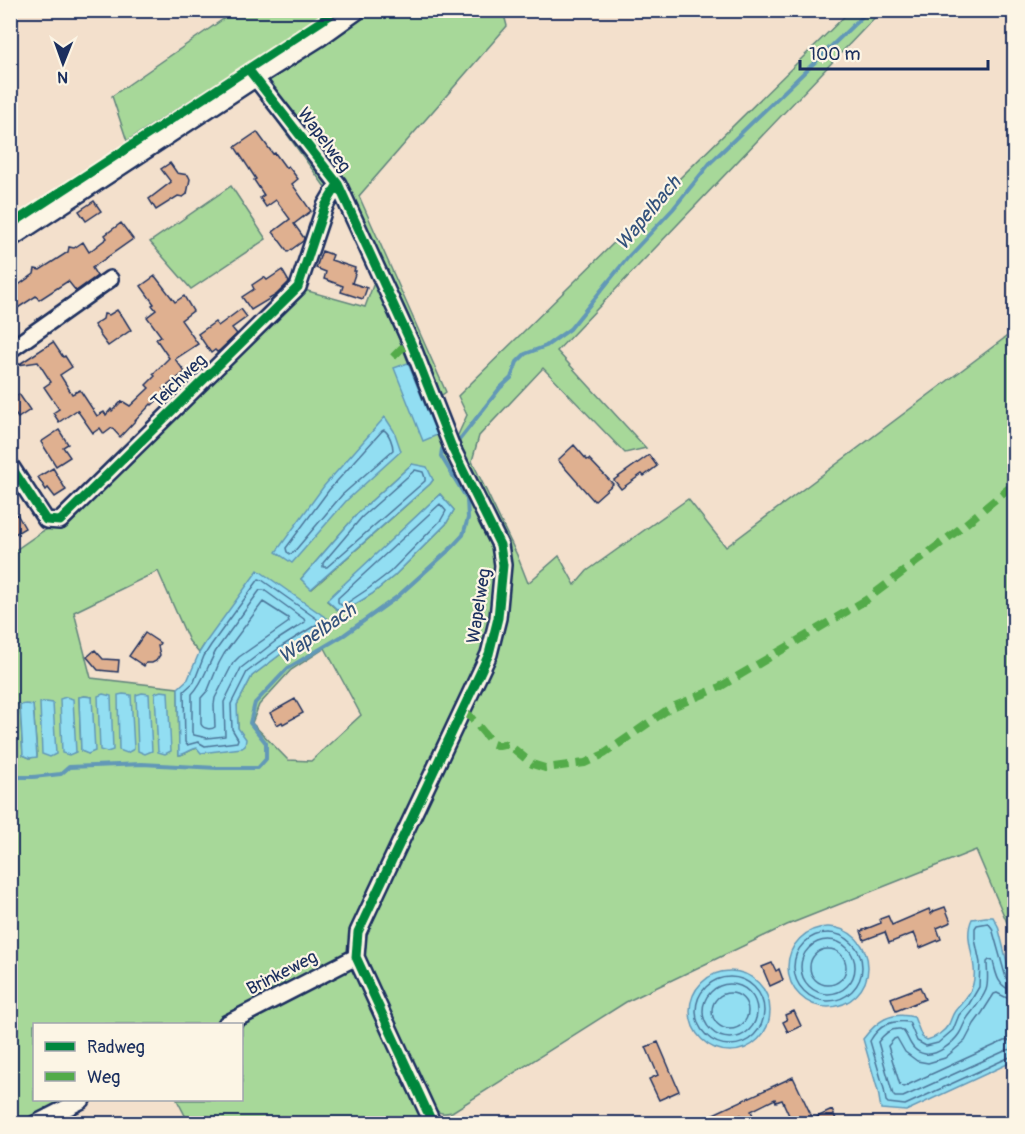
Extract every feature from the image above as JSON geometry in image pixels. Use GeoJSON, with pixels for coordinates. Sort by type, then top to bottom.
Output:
{"type":"FeatureCollection","features":[{"type":"Feature","properties":{"kind":"street"},"geometry":{"type":"LineString","coordinates":[[10,236],[354,10]]}},
{"type":"Feature","properties":{"kind":"street","name":"Wapelweg"},"geometry":{"type":"LineString","coordinates":[[254,76],[338,184],[411,343],[453,450],[500,545],[503,565],[498,618],[489,654],[358,932],[356,957]]}},
{"type":"Feature","properties":{"kind":"street","name":"Teichweg"},"geometry":{"type":"LineString","coordinates":[[10,465],[46,520],[60,520],[298,286],[325,206],[338,184]]}},
{"type":"Feature","properties":{"kind":"street"},"geometry":{"type":"LineString","coordinates":[[10,350],[111,279]]}},
{"type":"Feature","properties":{"kind":"street"},"geometry":{"type":"LineString","coordinates":[[356,957],[433,1124]]}},
{"type":"Feature","properties":{"kind":"street","name":"Brinkeweg"},"geometry":{"type":"LineString","coordinates":[[228,1023],[356,957]]}},
{"type":"Feature","properties":{"kind":"street"},"geometry":{"type":"LineString","coordinates":[[35,1124],[80,1101]]}},
{"type":"Feature","properties":{"kind":"green space"},"geometry":{"type":"Polygon","coordinates":[[[235,11],[328,11],[127,141],[112,96],[235,11]]]}},
{"type":"Feature","properties":{"kind":"green space"},"geometry":{"type":"Polygon","coordinates":[[[366,11],[503,11],[507,26],[359,196],[446,392],[439,397],[353,202],[327,190],[253,87],[366,11]]]}},
{"type":"Feature","properties":{"kind":"green space"},"geometry":{"type":"Polygon","coordinates":[[[850,11],[881,11],[557,351],[646,448],[625,453],[543,368],[479,436],[472,461],[528,583],[559,556],[575,585],[587,571],[688,499],[726,547],[1014,331],[1014,939],[976,850],[787,925],[626,1002],[452,1112],[442,1113],[433,1108],[421,1117],[423,1123],[189,1123],[178,1101],[243,1101],[243,1023],[33,1023],[33,1101],[67,1101],[23,1123],[11,1123],[10,554],[43,531],[62,524],[301,289],[365,307],[375,280],[438,435],[463,459],[457,437],[467,415],[458,396],[850,11]],[[412,464],[358,513],[301,579],[312,589],[430,484],[433,480],[412,464]],[[440,494],[327,601],[341,613],[372,594],[394,576],[446,524],[454,510],[440,494]],[[158,571],[74,612],[91,678],[178,688],[179,755],[238,728],[237,705],[252,676],[285,651],[332,622],[206,642],[199,653],[189,641],[158,571]],[[325,648],[291,670],[259,705],[252,723],[288,760],[311,761],[361,715],[325,648]],[[79,697],[81,751],[89,754],[92,697],[79,697]],[[33,705],[20,706],[23,755],[30,758],[37,756],[33,705]]]}},
{"type":"Feature","properties":{"kind":"green space"},"geometry":{"type":"Polygon","coordinates":[[[231,186],[266,239],[191,289],[150,242],[231,186]]]}},
{"type":"Feature","properties":{"kind":"water"},"geometry":{"type":"Polygon","coordinates":[[[408,363],[437,435],[423,441],[394,368],[408,363]]]}},
{"type":"Feature","properties":{"kind":"water"},"geometry":{"type":"Polygon","coordinates":[[[385,417],[394,431],[401,451],[347,500],[292,563],[276,552],[324,486],[385,417]]]}},
{"type":"Feature","properties":{"kind":"water"},"geometry":{"type":"Polygon","coordinates":[[[412,464],[427,467],[433,480],[430,484],[311,589],[301,579],[358,513],[412,464]]]}},
{"type":"Feature","properties":{"kind":"water"},"geometry":{"type":"Polygon","coordinates":[[[440,494],[454,510],[446,524],[394,576],[372,594],[341,613],[327,600],[440,494]]]}},
{"type":"Feature","properties":{"kind":"water"},"geometry":{"type":"Polygon","coordinates":[[[258,570],[332,622],[285,651],[252,676],[237,705],[238,728],[246,739],[245,746],[201,753],[197,748],[179,755],[178,688],[188,679],[206,642],[258,570]]]}},
{"type":"Feature","properties":{"kind":"water"},"geometry":{"type":"Polygon","coordinates":[[[168,692],[171,751],[165,754],[158,752],[155,693],[168,692]]]}},
{"type":"Feature","properties":{"kind":"water"},"geometry":{"type":"Polygon","coordinates":[[[103,694],[111,696],[113,750],[107,752],[100,750],[98,696],[103,694]]]}},
{"type":"Feature","properties":{"kind":"water"},"geometry":{"type":"Polygon","coordinates":[[[149,694],[152,751],[145,754],[138,751],[136,695],[149,694]]]}},
{"type":"Feature","properties":{"kind":"water"},"geometry":{"type":"Polygon","coordinates":[[[118,695],[131,695],[134,749],[127,753],[119,750],[118,695]]]}},
{"type":"Feature","properties":{"kind":"water"},"geometry":{"type":"Polygon","coordinates":[[[66,697],[73,699],[76,752],[69,755],[62,753],[60,699],[66,697]]]}},
{"type":"Feature","properties":{"kind":"water"},"geometry":{"type":"Polygon","coordinates":[[[79,697],[92,697],[95,751],[88,754],[81,751],[79,697]]]}},
{"type":"Feature","properties":{"kind":"water"},"geometry":{"type":"Polygon","coordinates":[[[40,703],[53,703],[56,754],[50,757],[42,754],[40,703]]]}},
{"type":"Feature","properties":{"kind":"water"},"geometry":{"type":"Polygon","coordinates":[[[20,705],[33,705],[37,757],[30,758],[23,755],[20,705]]]}},
{"type":"Feature","properties":{"kind":"water"},"geometry":{"type":"Polygon","coordinates":[[[993,917],[998,926],[1014,983],[1014,1061],[906,1111],[881,1109],[863,1039],[879,1023],[898,1015],[914,1017],[922,1037],[927,1040],[945,1030],[973,984],[974,968],[969,927],[972,919],[993,917]]]}},
{"type":"Feature","properties":{"kind":"water"},"geometry":{"type":"Polygon","coordinates":[[[820,927],[836,927],[857,938],[868,959],[868,975],[857,996],[836,1007],[820,1007],[806,1001],[794,989],[788,975],[788,959],[794,945],[806,933],[820,927]]]}},
{"type":"Feature","properties":{"kind":"water"},"geometry":{"type":"Polygon","coordinates":[[[722,971],[738,971],[759,982],[770,1003],[770,1019],[759,1040],[738,1051],[722,1051],[708,1045],[696,1033],[690,1019],[690,1003],[696,989],[708,977],[722,971]]]}},
{"type":"Feature","properties":{"kind":"building"},"geometry":{"type":"Polygon","coordinates":[[[257,132],[273,154],[275,153],[286,168],[288,166],[298,179],[292,184],[311,211],[294,224],[304,238],[288,252],[273,232],[290,219],[276,200],[266,207],[260,198],[264,195],[254,180],[256,179],[235,147],[257,132]]]}},
{"type":"Feature","properties":{"kind":"building"},"geometry":{"type":"Polygon","coordinates":[[[170,163],[177,173],[188,175],[190,179],[187,194],[183,197],[178,196],[156,210],[149,199],[171,182],[161,169],[170,163]]]}},
{"type":"Feature","properties":{"kind":"building"},"geometry":{"type":"Polygon","coordinates":[[[94,201],[101,211],[86,221],[79,211],[94,201]]]}},
{"type":"Feature","properties":{"kind":"building"},"geometry":{"type":"Polygon","coordinates":[[[121,223],[133,239],[92,268],[97,276],[76,291],[68,281],[39,300],[36,296],[10,313],[10,277],[17,286],[34,274],[35,269],[40,270],[68,252],[69,247],[74,248],[83,242],[89,252],[107,238],[105,235],[121,223]]]}},
{"type":"Feature","properties":{"kind":"building"},"geometry":{"type":"Polygon","coordinates":[[[322,251],[333,255],[331,260],[355,268],[352,283],[367,288],[363,299],[341,292],[343,286],[324,279],[326,272],[316,268],[322,251]]]}},
{"type":"Feature","properties":{"kind":"building"},"geometry":{"type":"Polygon","coordinates":[[[282,270],[289,282],[276,295],[251,310],[242,297],[254,289],[252,285],[264,277],[267,280],[282,270]]]}},
{"type":"Feature","properties":{"kind":"building"},"geometry":{"type":"Polygon","coordinates":[[[155,276],[175,302],[184,296],[193,311],[181,320],[198,344],[175,359],[185,372],[163,389],[166,392],[151,404],[120,437],[112,428],[104,434],[100,428],[93,433],[77,410],[59,422],[53,413],[59,409],[44,387],[51,382],[38,362],[18,365],[53,342],[72,367],[60,375],[72,394],[80,390],[97,416],[104,412],[106,415],[122,401],[130,406],[149,388],[146,385],[155,376],[153,374],[169,358],[156,339],[161,336],[147,317],[156,310],[141,286],[155,276]]]}},
{"type":"Feature","properties":{"kind":"building"},"geometry":{"type":"Polygon","coordinates":[[[241,309],[247,317],[232,328],[237,334],[220,350],[211,353],[198,334],[215,322],[218,326],[241,309]]]}},
{"type":"Feature","properties":{"kind":"building"},"geometry":{"type":"Polygon","coordinates":[[[117,310],[131,330],[108,346],[94,325],[103,319],[104,314],[109,315],[117,310]]]}},
{"type":"Feature","properties":{"kind":"building"},"geometry":{"type":"Polygon","coordinates":[[[19,394],[30,410],[18,418],[10,407],[10,400],[19,394]]]}},
{"type":"Feature","properties":{"kind":"building"},"geometry":{"type":"Polygon","coordinates":[[[59,430],[68,444],[63,447],[70,457],[56,466],[41,442],[59,430]]]}},
{"type":"Feature","properties":{"kind":"building"},"geometry":{"type":"Polygon","coordinates":[[[574,445],[613,484],[594,501],[558,460],[574,445]]]}},
{"type":"Feature","properties":{"kind":"building"},"geometry":{"type":"Polygon","coordinates":[[[649,455],[657,466],[621,489],[614,480],[649,455]]]}},
{"type":"Feature","properties":{"kind":"building"},"geometry":{"type":"Polygon","coordinates":[[[53,468],[66,490],[55,497],[48,488],[46,490],[38,477],[53,468]]]}},
{"type":"Feature","properties":{"kind":"building"},"geometry":{"type":"Polygon","coordinates":[[[17,514],[25,528],[10,537],[10,518],[17,514]]]}},
{"type":"Feature","properties":{"kind":"building"},"geometry":{"type":"Polygon","coordinates":[[[145,633],[160,643],[158,646],[160,655],[156,661],[146,663],[144,666],[129,656],[145,633]]]}},
{"type":"Feature","properties":{"kind":"building"},"geometry":{"type":"Polygon","coordinates":[[[95,650],[103,659],[119,660],[118,672],[98,670],[87,657],[95,650]]]}},
{"type":"Feature","properties":{"kind":"building"},"geometry":{"type":"Polygon","coordinates":[[[295,699],[303,713],[277,725],[270,713],[295,699]]]}},
{"type":"Feature","properties":{"kind":"building"},"geometry":{"type":"Polygon","coordinates":[[[945,907],[951,922],[937,928],[941,939],[920,948],[914,933],[889,943],[885,932],[864,940],[861,931],[881,923],[880,919],[888,916],[892,925],[929,909],[931,914],[945,907]]]}},
{"type":"Feature","properties":{"kind":"building"},"geometry":{"type":"Polygon","coordinates":[[[772,963],[776,971],[779,969],[783,980],[770,986],[762,967],[772,963]]]}},
{"type":"Feature","properties":{"kind":"building"},"geometry":{"type":"Polygon","coordinates":[[[920,987],[925,999],[896,1011],[891,998],[920,987]]]}},
{"type":"Feature","properties":{"kind":"building"},"geometry":{"type":"Polygon","coordinates":[[[794,1011],[801,1026],[788,1032],[783,1022],[787,1020],[785,1015],[794,1011]]]}},
{"type":"Feature","properties":{"kind":"building"},"geometry":{"type":"Polygon","coordinates":[[[658,1042],[679,1091],[659,1100],[649,1079],[658,1075],[646,1047],[658,1042]]]}},
{"type":"Feature","properties":{"kind":"building"},"geometry":{"type":"Polygon","coordinates":[[[793,1077],[813,1119],[832,1110],[838,1124],[793,1124],[782,1100],[776,1102],[775,1099],[751,1111],[757,1124],[745,1124],[741,1115],[722,1124],[692,1124],[793,1077]]]}},
{"type":"Feature","properties":{"kind":"waterway","name":"Wapelbach"},"geometry":{"type":"LineString","coordinates":[[460,439],[500,388],[511,378],[517,362],[525,354],[546,346],[570,329],[629,256],[673,209],[710,163],[869,10]]}},
{"type":"Feature","properties":{"kind":"waterway","name":"Wapelbach"},"geometry":{"type":"LineString","coordinates":[[10,777],[61,774],[69,767],[142,764],[258,768],[266,759],[266,743],[250,723],[255,703],[288,668],[344,635],[397,597],[463,535],[468,518],[467,499],[441,456],[442,449]]}},
{"type":"Feature","properties":{"kind":"marked path"},"geometry":{"type":"LineString","coordinates":[[393,357],[411,343]]}},
{"type":"Feature","properties":{"kind":"marked path"},"geometry":{"type":"LineString","coordinates":[[461,713],[469,715],[493,744],[499,746],[508,744],[532,764],[545,768],[585,763],[604,754],[670,708],[718,688],[866,600],[957,531],[1014,484]]}},
{"type":"Feature","properties":{"kind":"cycle path"},"geometry":{"type":"LineString","coordinates":[[10,225],[338,10]]}},
{"type":"Feature","properties":{"kind":"cycle path"},"geometry":{"type":"LineString","coordinates":[[248,69],[338,184],[411,343],[453,450],[500,545],[503,565],[498,618],[489,654],[358,932],[356,957],[433,1124]]}},
{"type":"Feature","properties":{"kind":"cycle path"},"geometry":{"type":"LineString","coordinates":[[10,465],[46,520],[60,521],[298,287],[325,206],[338,184]]}}]}
